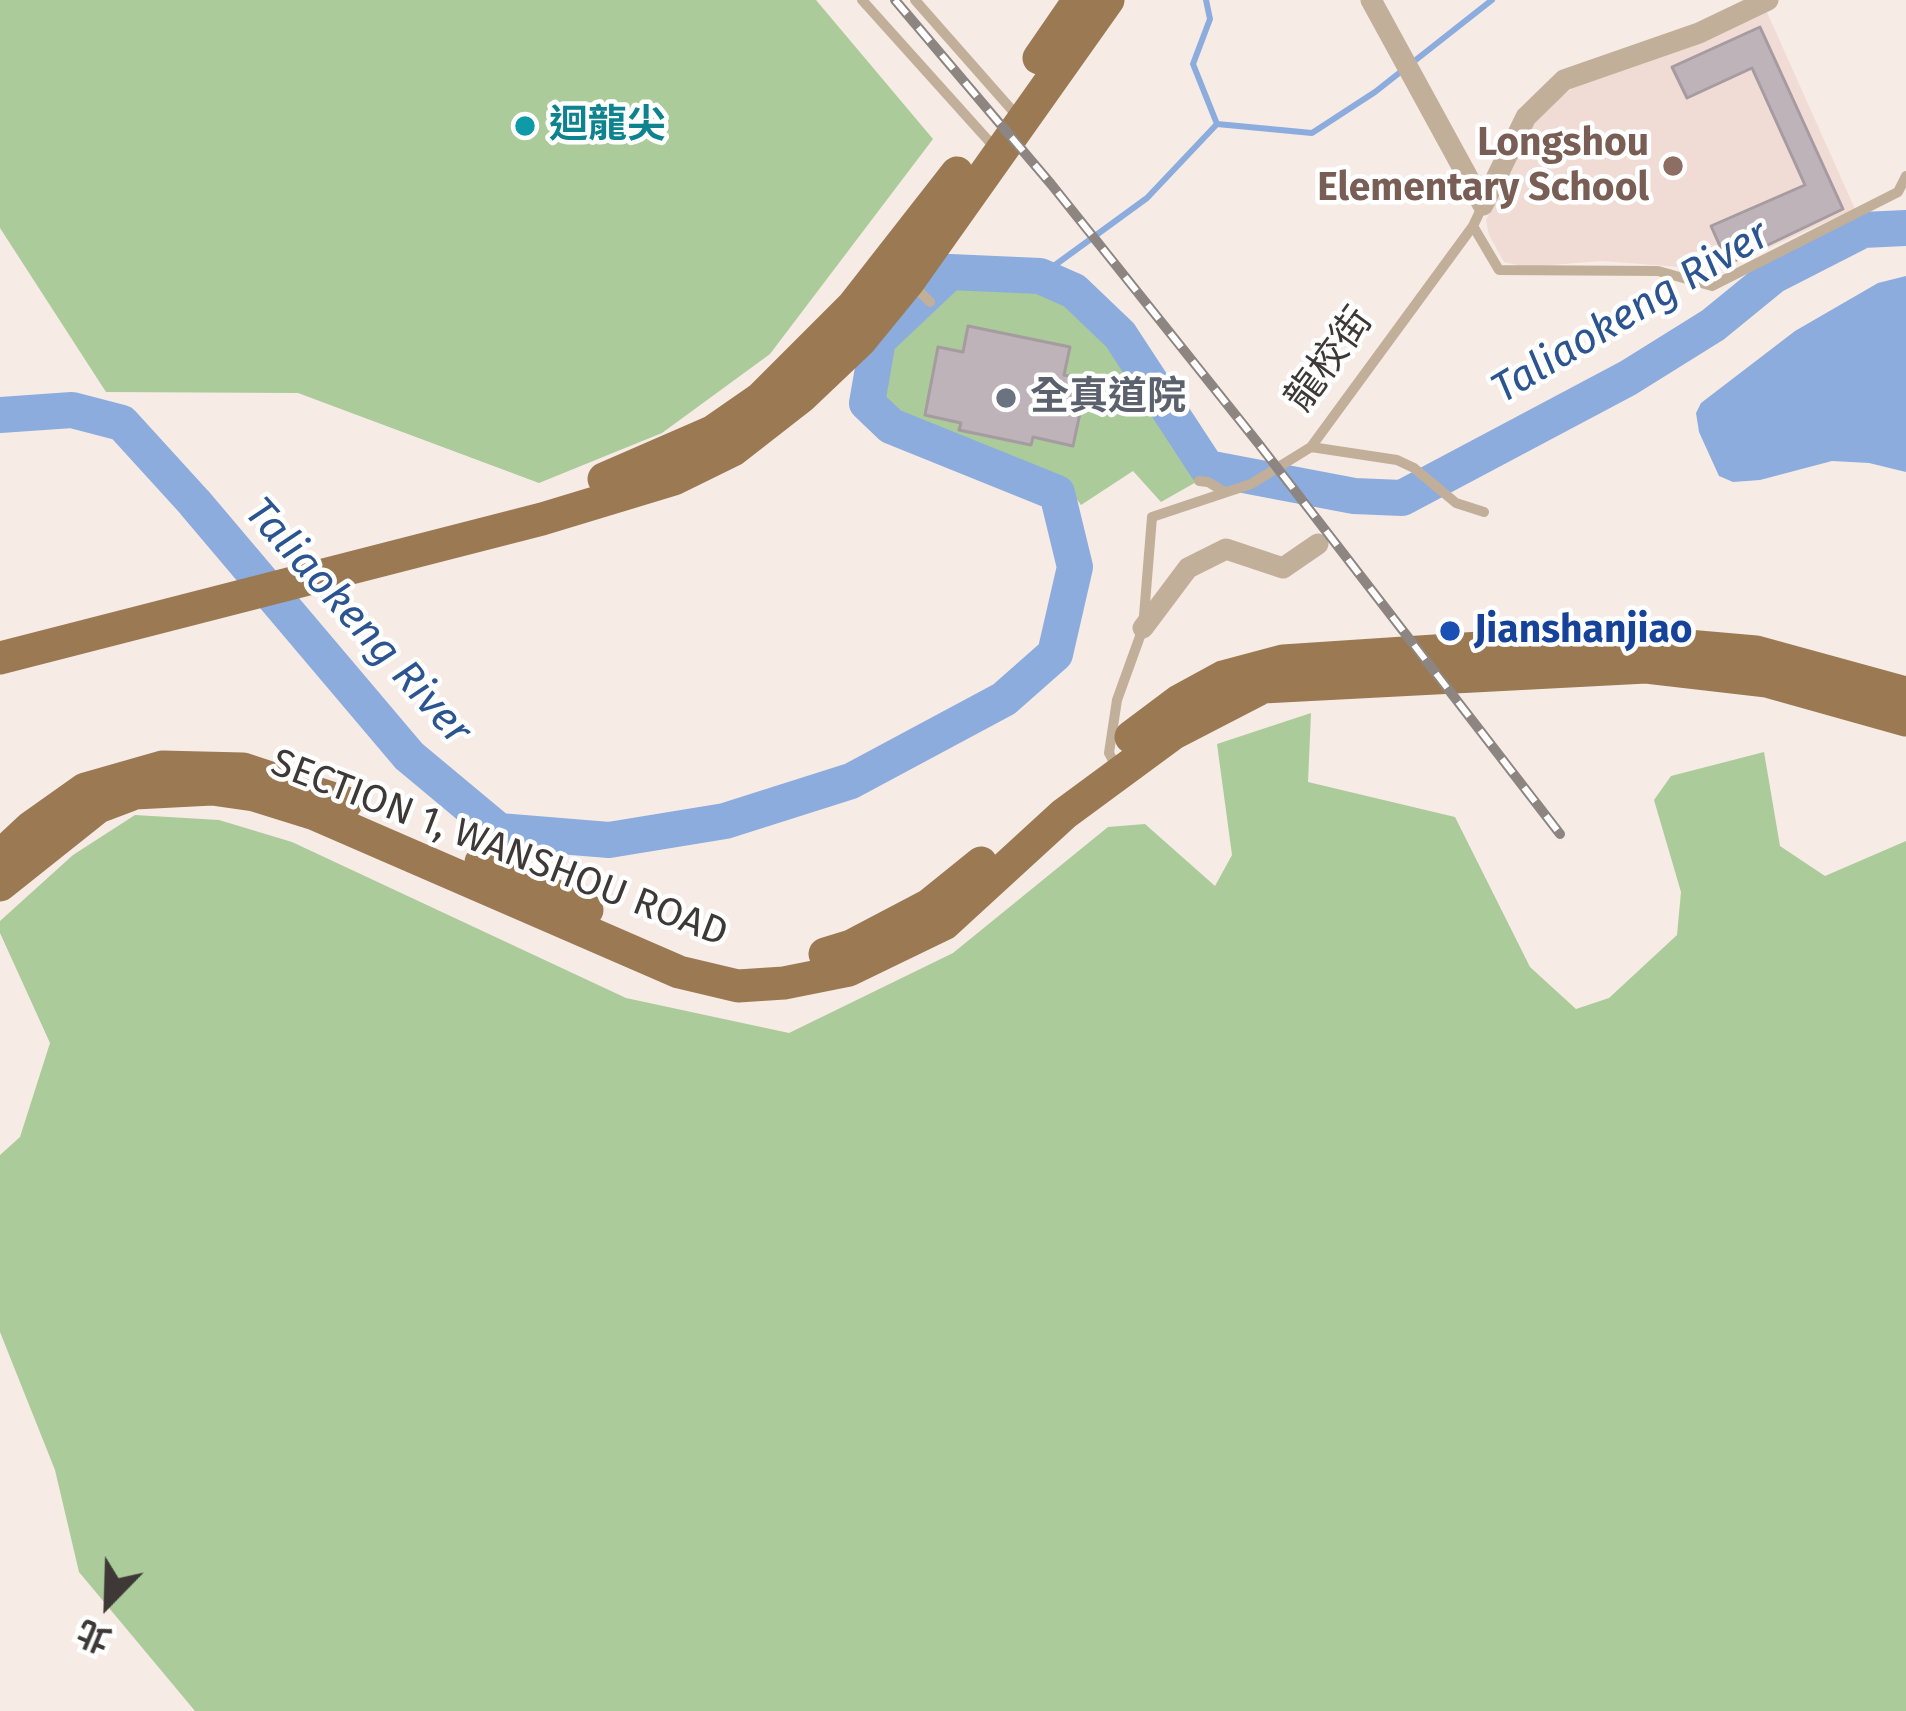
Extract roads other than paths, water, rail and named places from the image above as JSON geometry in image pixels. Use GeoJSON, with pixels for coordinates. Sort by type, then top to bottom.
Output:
{"type":"FeatureCollection","features":[{"type":"Feature","properties":{"kind":"main road"},"geometry":{"type":"LineString","coordinates":[[1015,113],[1079,0]]}},
{"type":"Feature","properties":{"kind":"main road"},"geometry":{"type":"LineString","coordinates":[[0,638],[181,590],[542,519],[674,478],[733,451],[801,397],[860,340],[909,282],[991,144],[1108,0]]}},
{"type":"Feature","properties":{"kind":"main road"},"geometry":{"type":"LineString","coordinates":[[0,658],[223,602],[331,562]]}},
{"type":"Feature","properties":{"kind":"main road","name":"SECTION 1, WANSHOU ROAD"},"geometry":{"type":"LineString","coordinates":[[0,885],[98,807],[135,793],[212,789],[254,795],[315,814],[679,972],[738,986],[815,980],[881,958],[944,924],[1180,701],[1222,677],[1283,661],[1325,657],[1652,643],[1756,652],[1906,693]]}},
{"type":"Feature","properties":{"kind":"main road","name":"SECTION 1, WANSHOU ROAD"},"geometry":{"type":"LineString","coordinates":[[0,856],[85,789],[162,766],[244,769],[321,792],[707,962],[793,963],[851,946],[929,905],[1115,763],[1264,687],[1332,680],[1664,668],[1767,681],[1906,720]]}},
{"type":"Feature","properties":{"kind":"street"},"geometry":{"type":"LineString","coordinates":[[1371,0],[1478,216]]}},
{"type":"Feature","properties":{"kind":"street"},"geometry":{"type":"LineString","coordinates":[[1478,216],[1526,117],[1564,80],[1699,33],[1768,0]]}},
{"type":"Feature","properties":{"kind":"street"},"geometry":{"type":"LineString","coordinates":[[1142,628],[1188,568],[1226,549],[1283,568],[1318,544]]}},
{"type":"Feature","properties":{"kind":"lane"},"geometry":{"type":"LineString","coordinates":[[862,0],[991,144]]}},
{"type":"Feature","properties":{"kind":"lane"},"geometry":{"type":"LineString","coordinates":[[915,0],[1015,113]]}},
{"type":"Feature","properties":{"kind":"lane"},"geometry":{"type":"LineString","coordinates":[[1478,216],[1499,270],[1658,271],[1712,286],[1898,192],[1906,176]]}},
{"type":"Feature","properties":{"kind":"lane","name":"龍校街"},"geometry":{"type":"LineString","coordinates":[[1115,763],[1117,700],[1142,628],[1152,517],[1251,484],[1311,447],[1478,216]]}},
{"type":"Feature","properties":{"kind":"lane"},"geometry":{"type":"LineString","coordinates":[[1311,447],[1396,460],[1414,468],[1456,503],[1484,512]]}},
{"type":"Feature","properties":{"kind":"lane"},"geometry":{"type":"LineString","coordinates":[[1199,481],[1225,492]]}},
{"type":"Feature","properties":{"kind":"water"},"geometry":{"type":"Polygon","coordinates":[[[1906,276],[1906,472],[1832,461],[1760,480],[1733,482],[1719,476],[1699,432],[1696,413],[1701,403],[1795,331],[1878,283],[1906,276]]]}},
{"type":"Feature","properties":{"kind":"waterway"},"geometry":{"type":"LineString","coordinates":[[1206,0],[1210,19],[1193,64],[1217,124]]}},
{"type":"Feature","properties":{"kind":"waterway"},"geometry":{"type":"LineString","coordinates":[[1040,276],[1147,198],[1217,124],[1312,133],[1375,92],[1492,0]]}},
{"type":"Feature","properties":{"kind":"waterway","name":"Taliaokeng River"},"geometry":{"type":"LineString","coordinates":[[0,415],[72,410],[122,423],[409,756],[499,831],[609,840],[725,821],[851,781],[1004,699],[1055,654],[1075,567],[1057,493],[891,426],[867,403],[878,340],[950,272],[1040,276],[1074,291],[1120,335],[1207,468],[1354,496],[1402,498],[1628,378],[1713,325],[1773,276],[1863,230],[1906,228]]}},
{"type":"Feature","properties":{"kind":"railway"},"geometry":{"type":"LineString","coordinates":[[895,0],[1051,184],[1258,443],[1560,834]]}},
{"type":"Feature","properties":{"kind":"place","name":"迴龍尖"},"geometry":{"type":"Point","coordinates":[525,126]}},
{"type":"Feature","properties":{"kind":"place","name":"Longshou Elementary School"},"geometry":{"type":"Point","coordinates":[1673,166]}},
{"type":"Feature","properties":{"kind":"place","name":"全真道院"},"geometry":{"type":"Point","coordinates":[1006,398]}},
{"type":"Feature","properties":{"kind":"place","name":"Jianshanjiao"},"geometry":{"type":"Point","coordinates":[1450,631]}}]}
